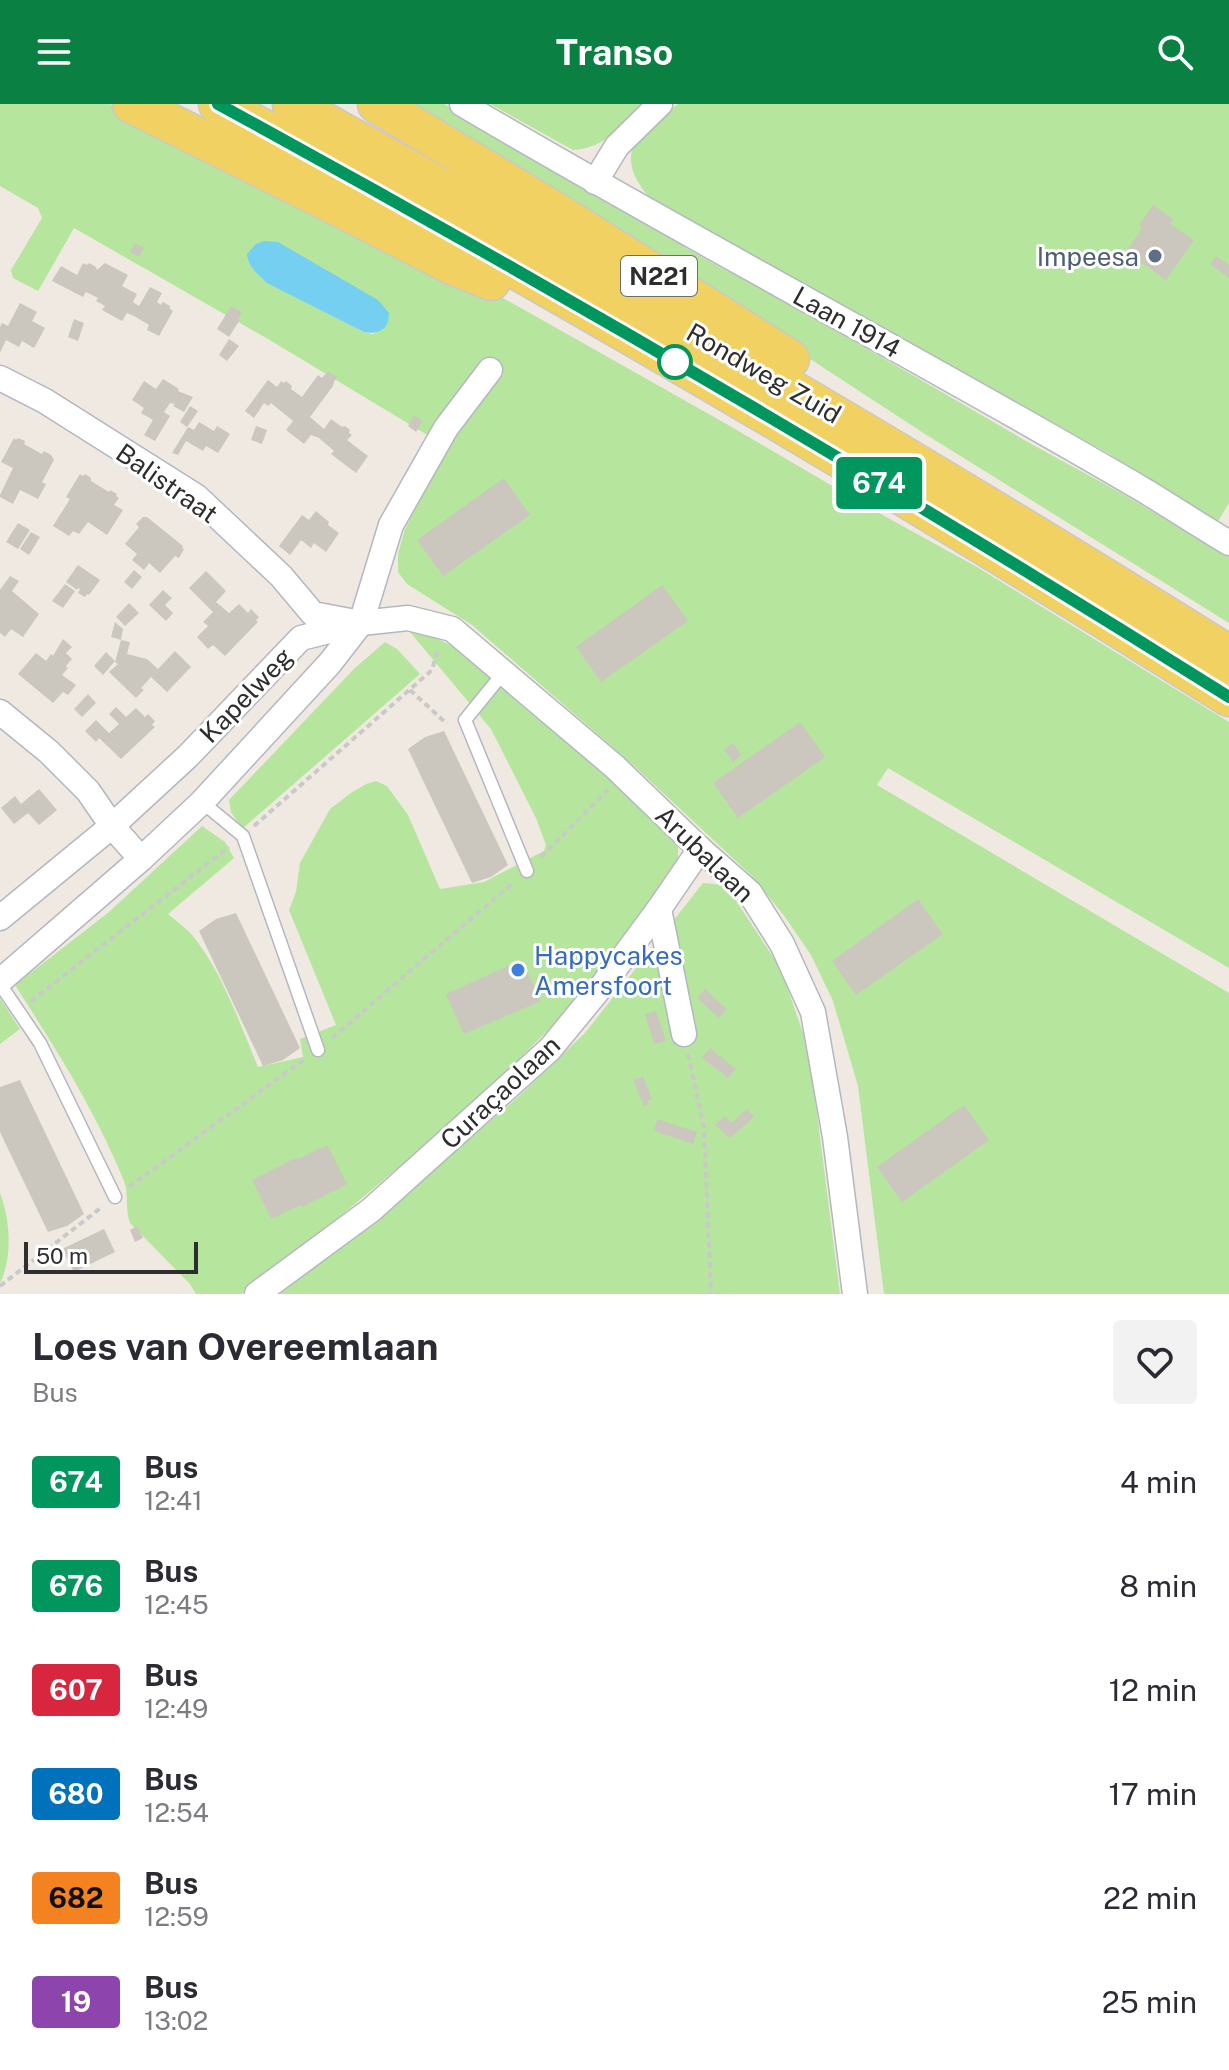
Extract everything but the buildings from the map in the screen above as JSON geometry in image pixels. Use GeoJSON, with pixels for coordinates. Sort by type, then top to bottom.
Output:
{"type":"FeatureCollection","features":[{"type":"Feature","properties":{"kind":"main road","name":"N221"},"geometry":{"type":"LineString","coordinates":[[132,104],[454,266],[650,347]]}},
{"type":"Feature","properties":{"kind":"main road","name":"Rondweg Zuid"},"geometry":{"type":"LineString","coordinates":[[218,104],[650,347],[1085,606],[1229,697]]}},
{"type":"Feature","properties":{"kind":"main road","name":"Rondweg Zuid"},"geometry":{"type":"LineString","coordinates":[[292,104],[622,290],[926,468],[1229,655]]}},
{"type":"Feature","properties":{"kind":"main road","name":"N221"},"geometry":{"type":"LineString","coordinates":[[377,104],[840,390],[926,468]]}},
{"type":"Feature","properties":{"kind":"street","name":"Laan 1914"},"geometry":{"type":"LineString","coordinates":[[462,104],[1148,493],[1229,543]]}},
{"type":"Feature","properties":{"kind":"street"},"geometry":{"type":"LineString","coordinates":[[595,182],[617,146],[660,104]]}},
{"type":"Feature","properties":{"kind":"street"},"geometry":{"type":"LineString","coordinates":[[361,623],[391,525],[446,428],[490,370]]}},
{"type":"Feature","properties":{"kind":"street","name":"Balistraat"},"geometry":{"type":"LineString","coordinates":[[0,378],[45,401],[197,497],[281,576],[313,614],[361,623]]}},
{"type":"Feature","properties":{"kind":"street","name":"Arubalaan"},"geometry":{"type":"LineString","coordinates":[[361,623],[408,618],[452,629],[615,767],[750,893],[782,944],[813,1012],[835,1137],[855,1294]]}},
{"type":"Feature","properties":{"kind":"street","name":"Kapelweg"},"geometry":{"type":"LineString","coordinates":[[0,983],[202,802],[330,663],[361,623]]}},
{"type":"Feature","properties":{"kind":"street","name":"Kapelweg"},"geometry":{"type":"LineString","coordinates":[[0,918],[112,826],[188,756],[301,638],[361,623]]}},
{"type":"Feature","properties":{"kind":"street"},"geometry":{"type":"LineString","coordinates":[[0,712],[49,752],[88,791],[112,826],[141,859]]}},
{"type":"Feature","properties":{"kind":"street","name":"Curaçaolaan"},"geometry":{"type":"LineString","coordinates":[[257,1294],[371,1210],[550,1049],[605,982],[700,849]]}},
{"type":"Feature","properties":{"kind":"street"},"geometry":{"type":"LineString","coordinates":[[659,909],[684,1034]]}},
{"type":"Feature","properties":{"kind":"lane"},"geometry":{"type":"LineString","coordinates":[[504,672],[465,720],[527,871]]}},
{"type":"Feature","properties":{"kind":"lane"},"geometry":{"type":"LineString","coordinates":[[202,802],[243,836],[318,1050]]}},
{"type":"Feature","properties":{"kind":"lane","name":"Kapelweg"},"geometry":{"type":"LineString","coordinates":[[0,983],[40,1043],[115,1197]]}},
{"type":"Feature","properties":{"kind":"path"},"geometry":{"type":"LineString","coordinates":[[410,690],[446,724],[465,720]]}},
{"type":"Feature","properties":{"kind":"path"},"geometry":{"type":"LineString","coordinates":[[684,1034],[704,1128],[711,1294]]}},
{"type":"Feature","properties":{"kind":"green space"},"geometry":{"type":"Polygon","coordinates":[[[0,104],[109,104],[312,199],[496,294],[977,567],[1229,722],[1229,968],[888,768],[877,785],[1229,993],[1229,1294],[884,1294],[858,1086],[833,1001],[811,955],[752,876],[633,765],[472,625],[407,584],[398,572],[398,554],[405,529],[448,447],[473,409],[503,374],[501,369],[489,357],[429,436],[74,228],[38,291],[13,278],[11,270],[42,218],[38,208],[0,186],[0,104]],[[297,297],[364,332],[373,334],[384,329],[297,297]]]}},
{"type":"Feature","properties":{"kind":"green space"},"geometry":{"type":"Polygon","coordinates":[[[399,104],[444,104],[682,241],[684,247],[729,272],[735,272],[1229,557],[1229,623],[925,434],[746,317],[399,104]]]}},
{"type":"Feature","properties":{"kind":"green space"},"geometry":{"type":"Polygon","coordinates":[[[490,104],[648,104],[605,140],[573,150],[490,104]]]}},
{"type":"Feature","properties":{"kind":"green space"},"geometry":{"type":"Polygon","coordinates":[[[678,104],[1229,104],[1229,503],[1217,523],[1124,471],[1111,455],[980,387],[649,197],[632,167],[631,155],[642,134],[678,104]]]}},
{"type":"Feature","properties":{"kind":"green space"},"geometry":{"type":"Polygon","coordinates":[[[410,632],[424,632],[456,648],[617,785],[678,842],[678,861],[666,884],[566,1012],[491,1087],[343,1214],[241,1294],[196,1294],[190,1284],[130,1223],[124,1181],[100,1129],[60,1056],[15,985],[109,912],[202,826],[225,842],[234,858],[168,914],[193,936],[215,969],[258,1067],[303,1057],[300,1039],[336,1025],[289,910],[296,892],[300,863],[330,809],[366,784],[376,781],[387,786],[408,815],[440,889],[484,882],[544,851],[546,845],[536,818],[491,729],[410,632]]]}},
{"type":"Feature","properties":{"kind":"green space"},"geometry":{"type":"Polygon","coordinates":[[[385,642],[397,649],[420,674],[242,829],[231,812],[229,800],[355,668],[385,642]]]}},
{"type":"Feature","properties":{"kind":"green space"},"geometry":{"type":"Polygon","coordinates":[[[703,883],[723,885],[729,890],[781,969],[804,1036],[814,1090],[840,1294],[280,1294],[421,1181],[516,1099],[585,1033],[703,883]]]}},
{"type":"Feature","properties":{"kind":"green space"},"geometry":{"type":"Polygon","coordinates":[[[0,998],[20,1029],[0,1044],[0,998]]]}},
{"type":"Feature","properties":{"kind":"green space"},"geometry":{"type":"Polygon","coordinates":[[[0,1193],[9,1238],[7,1262],[0,1283],[0,1193]]]}},
{"type":"Feature","properties":{"kind":"water"},"geometry":{"type":"Polygon","coordinates":[[[278,242],[378,300],[389,313],[385,327],[375,333],[364,332],[267,283],[251,267],[247,254],[256,244],[278,242]]]}},
{"type":"Feature","properties":{"kind":"bus line","name":"674"},"geometry":{"type":"LineString","coordinates":[[218,104],[650,347],[1085,606],[1229,697]]}},
{"type":"Feature","properties":{"kind":"place","name":"Impeesa"},"geometry":{"type":"Point","coordinates":[1155,256]}},
{"type":"Feature","properties":{"kind":"place","name":"Happycakes Amersfoort"},"geometry":{"type":"Point","coordinates":[518,970]}}]}
